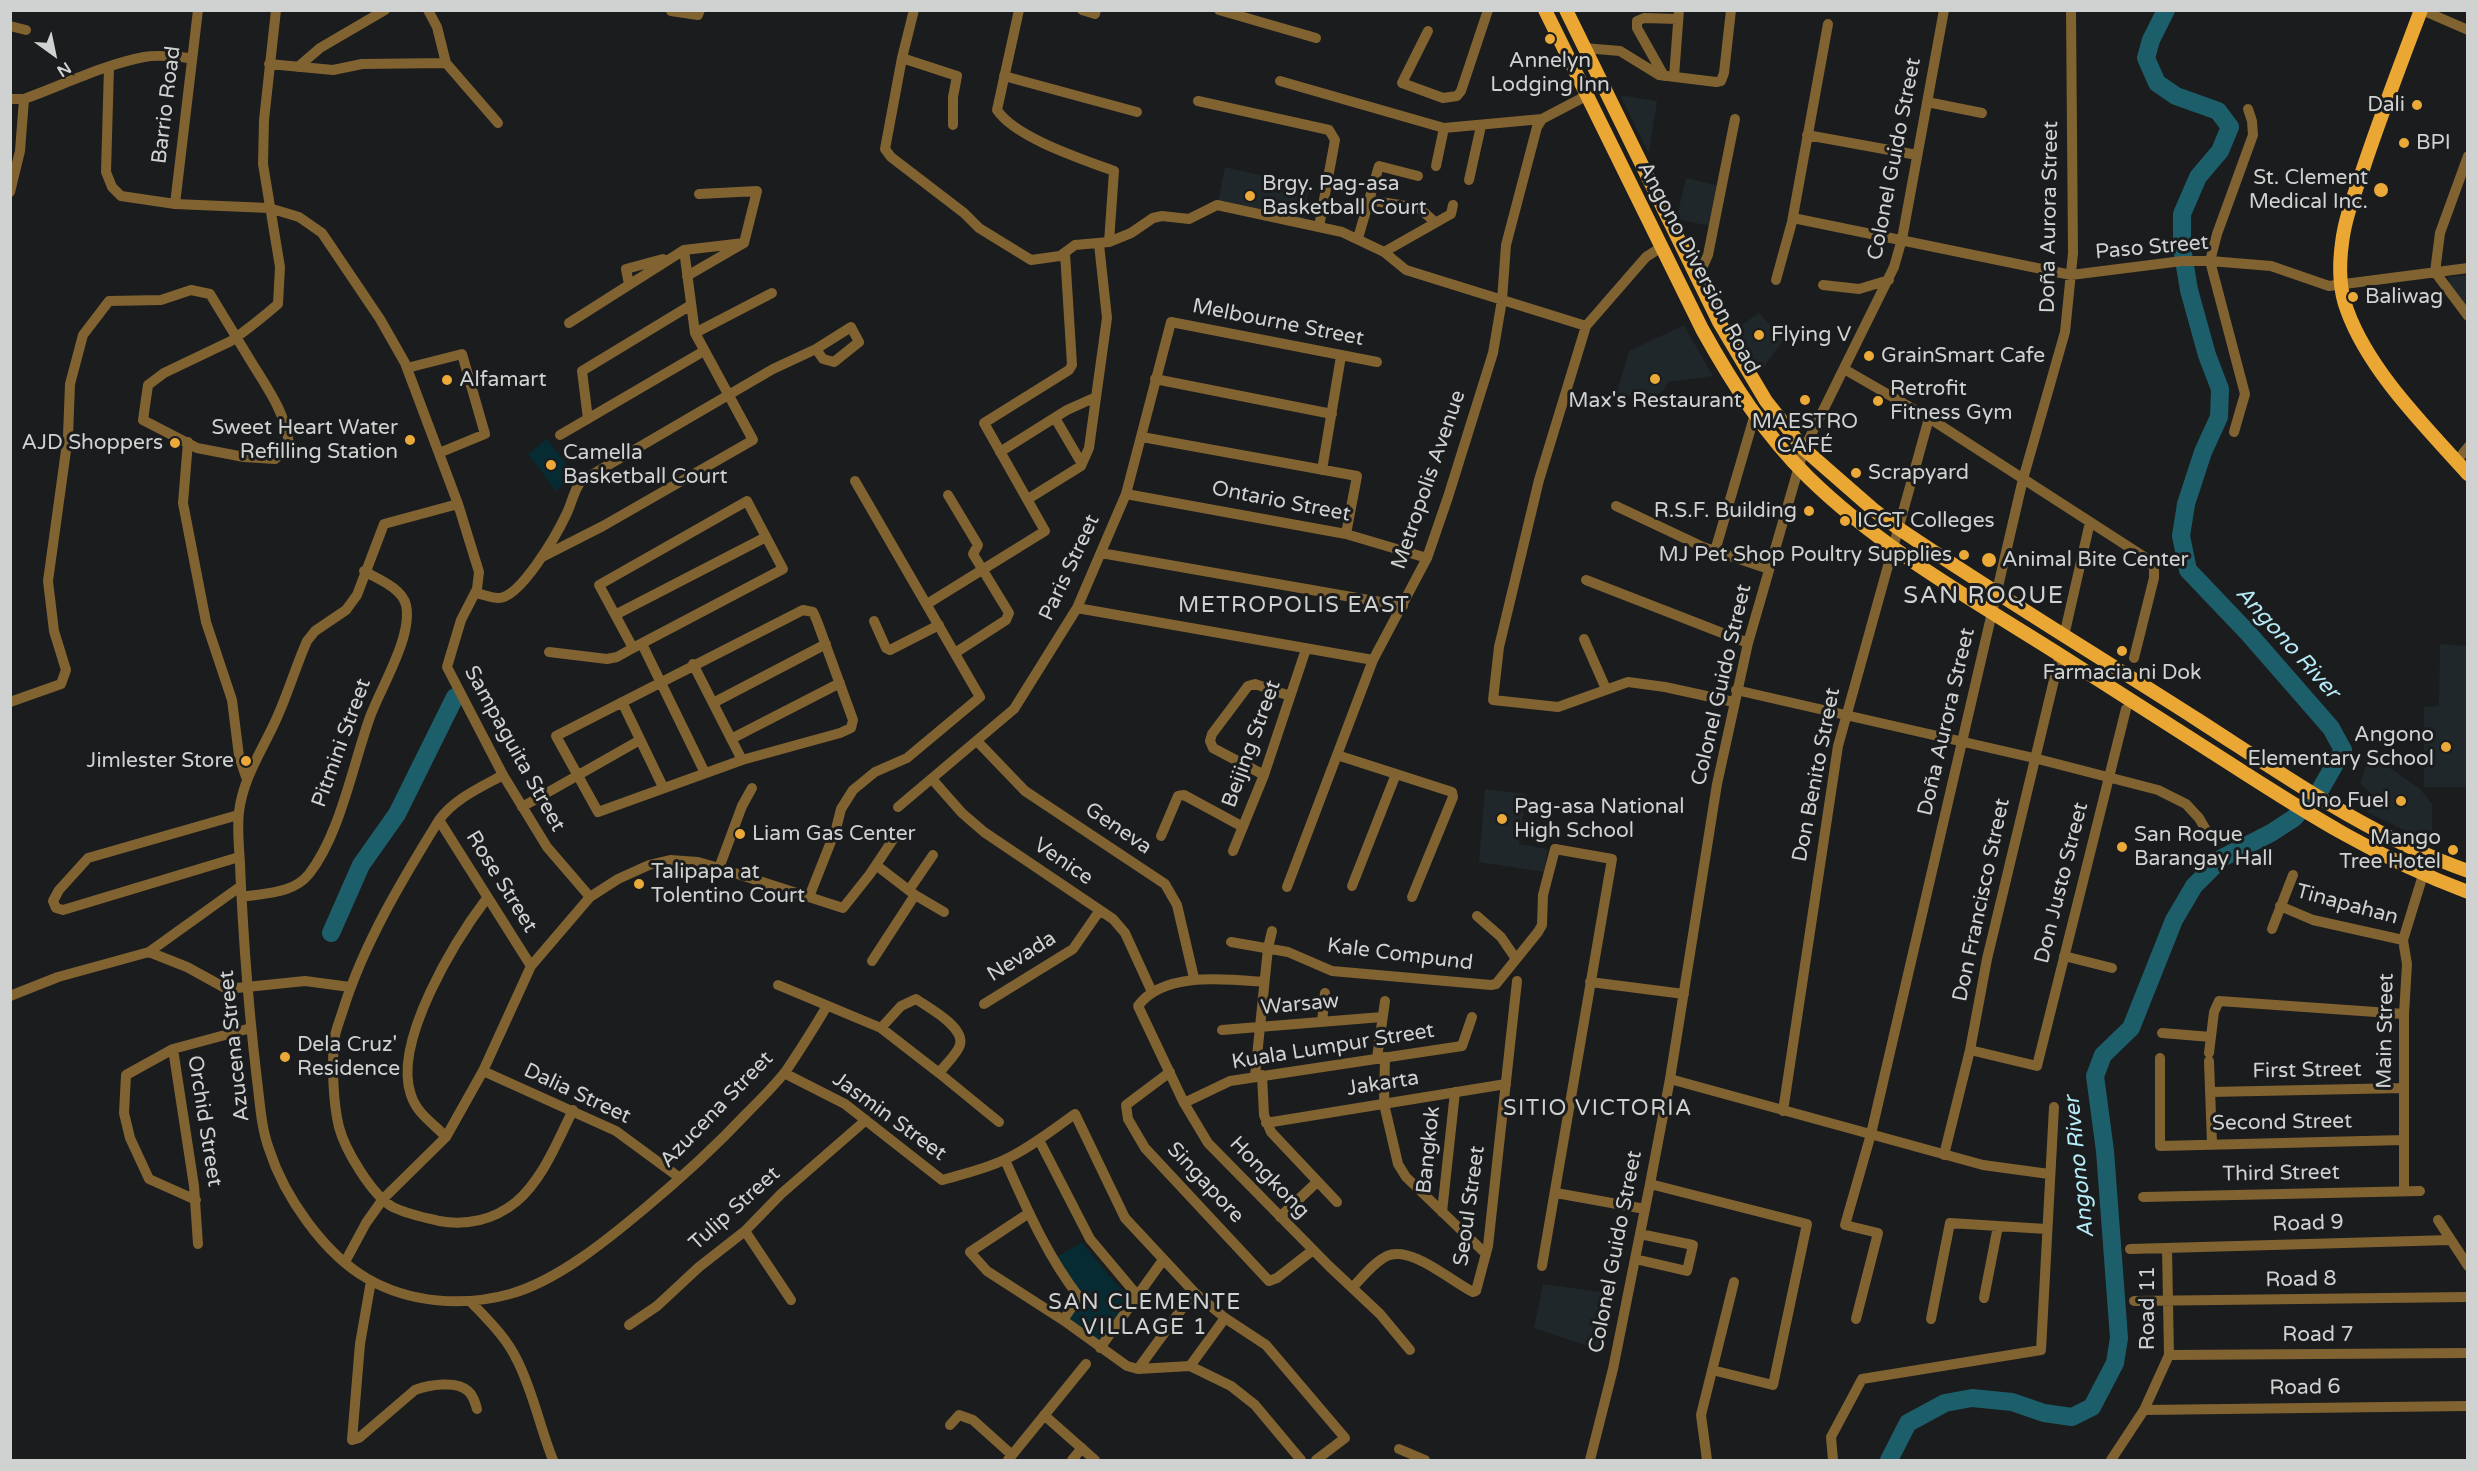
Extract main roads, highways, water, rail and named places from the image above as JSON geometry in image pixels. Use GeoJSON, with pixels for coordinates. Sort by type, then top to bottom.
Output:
{"type":"FeatureCollection","features":[{"type":"Feature","properties":{"kind":"main road","name":"Angono Diversion Road"},"geometry":{"type":"LineString","coordinates":[[1545,10],[1660,248],[1719,359],[1755,414],[1798,468],[1893,548],[2275,793],[2349,838],[2423,875],[2468,892]]}},
{"type":"Feature","properties":{"kind":"main road","name":"Angono Diversion Road"},"geometry":{"type":"LineString","coordinates":[[1566,10],[1697,279],[1743,365],[1766,401],[1804,449],[1858,497],[1898,528],[2285,777],[2359,822],[2430,857],[2468,872]]}},
{"type":"Feature","properties":{"kind":"main road"},"geometry":{"type":"LineString","coordinates":[[2422,10],[2388,96],[2347,217],[2342,243],[2340,285],[2347,310],[2358,334],[2389,383],[2468,474]]}},
{"type":"Feature","properties":{"kind":"main road"},"geometry":{"type":"LineString","coordinates":[[1627,180],[1644,171]]}},
{"type":"Feature","properties":{"kind":"main road"},"geometry":{"type":"LineString","coordinates":[[2423,875],[2430,857]]}},
{"type":"Feature","properties":{"kind":"waterway","name":"Angono River"},"geometry":{"type":"LineString","coordinates":[[1889,1460],[1908,1423],[1945,1403],[1972,1398],[2012,1402],[2044,1413],[2072,1417],[2092,1407],[2115,1363],[2119,1338],[2105,1151],[2095,1076],[2103,1055],[2131,1028],[2174,920],[2194,886],[2222,858],[2271,833],[2294,818],[2320,790],[2343,750],[2331,728],[2249,634],[2188,570],[2181,536],[2186,504],[2203,452],[2219,417],[2220,389],[2207,355],[2189,290],[2182,248],[2182,214],[2198,177],[2220,151],[2230,127],[2218,111],[2176,96],[2157,83],[2146,58],[2151,40],[2166,10]]}},
{"type":"Feature","properties":{"kind":"waterway"},"geometry":{"type":"LineString","coordinates":[[331,933],[361,865],[397,814],[455,697]]}},
{"type":"Feature","properties":{"kind":"place","name":"Annelyn Lodging Inn"},"geometry":{"type":"Point","coordinates":[1550,39]}},
{"type":"Feature","properties":{"kind":"place","name":"Dali"},"geometry":{"type":"Point","coordinates":[2417,105]}},
{"type":"Feature","properties":{"kind":"place","name":"BPI"},"geometry":{"type":"Point","coordinates":[2404,143]}},
{"type":"Feature","properties":{"kind":"place","name":"St. Clement Medical Inc."},"geometry":{"type":"Point","coordinates":[2381,190]}},
{"type":"Feature","properties":{"kind":"place","name":"Brgy. Pag-asa Basketball Court"},"geometry":{"type":"Point","coordinates":[1250,196]}},
{"type":"Feature","properties":{"kind":"place","name":"Baliwag"},"geometry":{"type":"Point","coordinates":[2353,297]}},
{"type":"Feature","properties":{"kind":"place","name":"Flying V"},"geometry":{"type":"Point","coordinates":[1759,335]}},
{"type":"Feature","properties":{"kind":"place","name":"GrainSmart Cafe"},"geometry":{"type":"Point","coordinates":[1869,356]}},
{"type":"Feature","properties":{"kind":"place","name":"Max's Restaurant"},"geometry":{"type":"Point","coordinates":[1655,379]}},
{"type":"Feature","properties":{"kind":"place","name":"Alfamart"},"geometry":{"type":"Point","coordinates":[447,380]}},
{"type":"Feature","properties":{"kind":"place","name":"MAESTRO CAFÉ"},"geometry":{"type":"Point","coordinates":[1805,400]}},
{"type":"Feature","properties":{"kind":"place","name":"Retrofit Fitness Gym"},"geometry":{"type":"Point","coordinates":[1878,401]}},
{"type":"Feature","properties":{"kind":"place","name":"Sweet Heart Water Refilling Station"},"geometry":{"type":"Point","coordinates":[410,440]}},
{"type":"Feature","properties":{"kind":"place","name":"AJD Shoppers"},"geometry":{"type":"Point","coordinates":[175,443]}},
{"type":"Feature","properties":{"kind":"place","name":"Camella Basketball Court"},"geometry":{"type":"Point","coordinates":[551,465]}},
{"type":"Feature","properties":{"kind":"place","name":"Scrapyard"},"geometry":{"type":"Point","coordinates":[1856,473]}},
{"type":"Feature","properties":{"kind":"place","name":"R.S.F. Building"},"geometry":{"type":"Point","coordinates":[1809,511]}},
{"type":"Feature","properties":{"kind":"place","name":"ICCT Colleges"},"geometry":{"type":"Point","coordinates":[1845,521]}},
{"type":"Feature","properties":{"kind":"place","name":"MJ Pet Shop Poultry Supplies"},"geometry":{"type":"Point","coordinates":[1964,555]}},
{"type":"Feature","properties":{"kind":"place","name":"Animal Bite Center"},"geometry":{"type":"Point","coordinates":[1989,560]}},
{"type":"Feature","properties":{"kind":"place","name":"Farmacia ni Dok"},"geometry":{"type":"Point","coordinates":[2122,651]}},
{"type":"Feature","properties":{"kind":"place","name":"Angono Elementary School"},"geometry":{"type":"Point","coordinates":[2446,747]}},
{"type":"Feature","properties":{"kind":"place","name":"Jimlester Store"},"geometry":{"type":"Point","coordinates":[246,761]}},
{"type":"Feature","properties":{"kind":"place","name":"Uno Fuel"},"geometry":{"type":"Point","coordinates":[2401,801]}},
{"type":"Feature","properties":{"kind":"place","name":"Pag-asa National High School"},"geometry":{"type":"Point","coordinates":[1502,819]}},
{"type":"Feature","properties":{"kind":"place","name":"Liam Gas Center"},"geometry":{"type":"Point","coordinates":[740,834]}},
{"type":"Feature","properties":{"kind":"place","name":"San Roque Barangay Hall"},"geometry":{"type":"Point","coordinates":[2122,847]}},
{"type":"Feature","properties":{"kind":"place","name":"Mango Tree Hotel"},"geometry":{"type":"Point","coordinates":[2453,850]}},
{"type":"Feature","properties":{"kind":"place","name":"Talipapa at Tolentino Court"},"geometry":{"type":"Point","coordinates":[639,884]}},
{"type":"Feature","properties":{"kind":"place","name":"Dela Cruz' Residence"},"geometry":{"type":"Point","coordinates":[285,1057]}},
{"type":"Feature","properties":{"kind":"district","name":"SAN ROQUE"},"geometry":{"type":"Point","coordinates":[1984,597]}},
{"type":"Feature","properties":{"kind":"district","name":"METROPOLIS EAST"},"geometry":{"type":"Point","coordinates":[1294,606]}},
{"type":"Feature","properties":{"kind":"district","name":"SITIO VICTORIA"},"geometry":{"type":"Point","coordinates":[1598,1109]}},
{"type":"Feature","properties":{"kind":"district","name":"SAN CLEMENTE VILLAGE 1"},"geometry":{"type":"Point","coordinates":[1145,1316]}}]}
